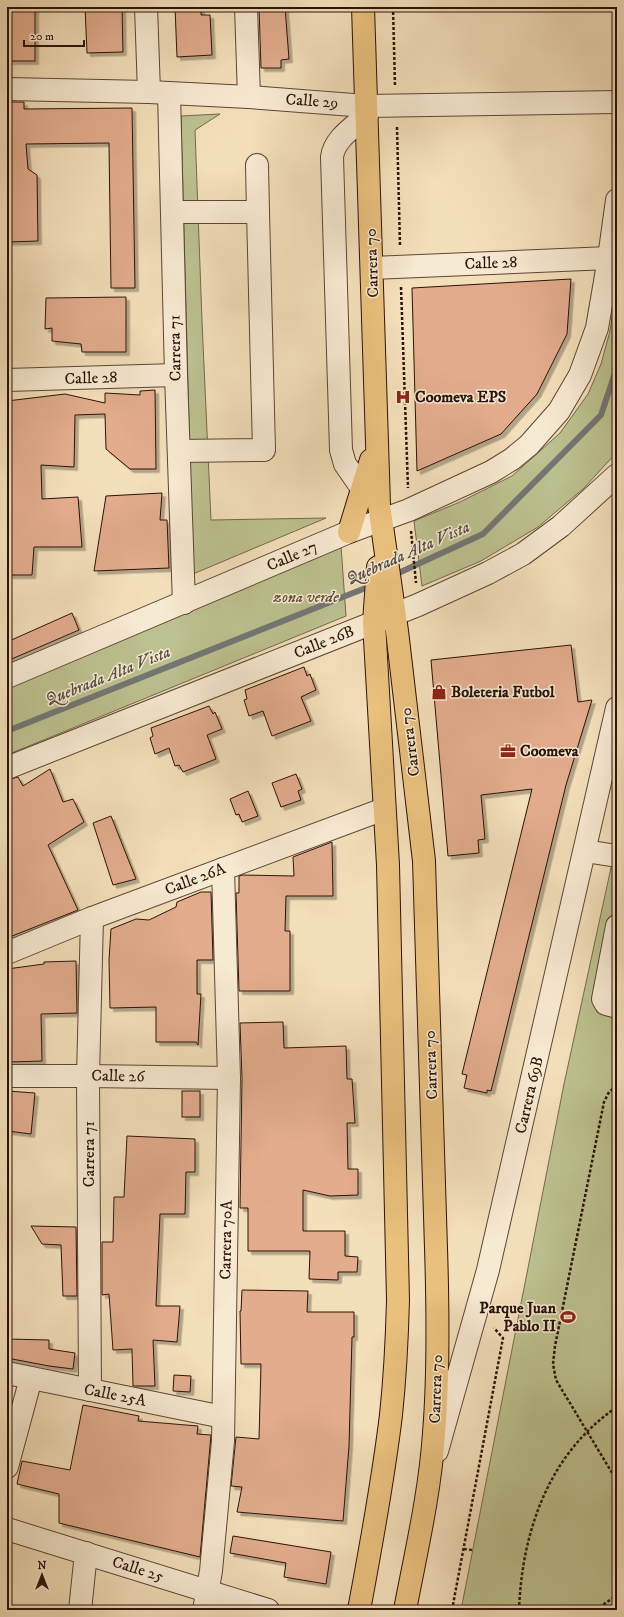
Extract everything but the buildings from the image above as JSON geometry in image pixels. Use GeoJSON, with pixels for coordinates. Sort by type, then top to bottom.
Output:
{"type":"FeatureCollection","features":[{"type":"Feature","properties":{"kind":"main road","name":"Carrera 70"},"geometry":{"type":"LineString","coordinates":[[359,1610],[371,1546],[391,1416],[396,1358],[398,1300],[388,865],[384,809],[384,618],[363,7]]}},
{"type":"Feature","properties":{"kind":"main road"},"geometry":{"type":"LineString","coordinates":[[349,532],[363,490],[377,439]]}},
{"type":"Feature","properties":{"kind":"main road","name":"Carrera 70"},"geometry":{"type":"LineString","coordinates":[[384,618],[424,861],[437,1302],[436,1399],[434,1434],[429,1479],[405,1610]]}},
{"type":"Feature","properties":{"kind":"street","name":"Carrera 71"},"geometry":{"type":"LineString","coordinates":[[146,7],[159,93],[172,212],[184,603]]}},
{"type":"Feature","properties":{"kind":"street"},"geometry":{"type":"LineString","coordinates":[[246,7],[249,97]]}},
{"type":"Feature","properties":{"kind":"street","name":"Calle 29"},"geometry":{"type":"LineString","coordinates":[[7,89],[249,97],[366,110],[396,105],[617,102]]}},
{"type":"Feature","properties":{"kind":"street"},"geometry":{"type":"LineString","coordinates":[[363,490],[345,464],[341,450],[332,151],[337,142],[366,110]]}},
{"type":"Feature","properties":{"kind":"street"},"geometry":{"type":"LineString","coordinates":[[179,451],[265,458],[257,165]]}},
{"type":"Feature","properties":{"kind":"street"},"geometry":{"type":"LineString","coordinates":[[609,258],[617,200]]}},
{"type":"Feature","properties":{"kind":"street"},"geometry":{"type":"LineString","coordinates":[[172,212],[258,212]]}},
{"type":"Feature","properties":{"kind":"street","name":"Calle 28"},"geometry":{"type":"LineString","coordinates":[[372,268],[609,258]]}},
{"type":"Feature","properties":{"kind":"street","name":"Calle 27"},"geometry":{"type":"LineString","coordinates":[[7,677],[349,532],[409,510],[491,472],[529,445],[559,411],[580,374],[597,328],[609,258]]}},
{"type":"Feature","properties":{"kind":"street","name":"Calle 28"},"geometry":{"type":"LineString","coordinates":[[7,380],[176,375]]}},
{"type":"Feature","properties":{"kind":"street","name":"Calle 26B"},"geometry":{"type":"LineString","coordinates":[[7,768],[418,605],[488,573],[523,554],[561,526],[617,475]]}},
{"type":"Feature","properties":{"kind":"street","name":"Carrera 69B"},"geometry":{"type":"LineString","coordinates":[[429,1479],[478,1310],[488,1270],[617,708]]}},
{"type":"Feature","properties":{"kind":"street","name":"Calle 26A"},"geometry":{"type":"LineString","coordinates":[[7,953],[92,918],[384,809]]}},
{"type":"Feature","properties":{"kind":"street"},"geometry":{"type":"LineString","coordinates":[[585,851],[617,856]]}},
{"type":"Feature","properties":{"kind":"street","name":"Carrera 70A"},"geometry":{"type":"LineString","coordinates":[[206,1600],[222,1465],[229,1078],[223,869]]}},
{"type":"Feature","properties":{"kind":"street","name":"Carrera 71"},"geometry":{"type":"LineString","coordinates":[[90,1390],[88,1076],[92,918]]}},
{"type":"Feature","properties":{"kind":"street"},"geometry":{"type":"LineString","coordinates":[[617,926],[603,999],[606,1004],[617,1007]]}},
{"type":"Feature","properties":{"kind":"street","name":"Calle 26"},"geometry":{"type":"LineString","coordinates":[[7,1076],[229,1078]]}},
{"type":"Feature","properties":{"kind":"street","name":"Calle 25A"},"geometry":{"type":"LineString","coordinates":[[7,1373],[223,1417]]}},
{"type":"Feature","properties":{"kind":"street"},"geometry":{"type":"LineString","coordinates":[[7,1466],[31,1378]]}},
{"type":"Feature","properties":{"kind":"street","name":"Calle 25"},"geometry":{"type":"LineString","coordinates":[[7,1529],[86,1553],[206,1600],[268,1610]]}},
{"type":"Feature","properties":{"kind":"street"},"geometry":{"type":"LineString","coordinates":[[80,1610],[86,1553]]}},
{"type":"Feature","properties":{"kind":"path"},"geometry":{"type":"LineString","coordinates":[[393,7],[408,489]]}},
{"type":"Feature","properties":{"kind":"path"},"geometry":{"type":"LineString","coordinates":[[413,552],[415,580]]}},
{"type":"Feature","properties":{"kind":"path"},"geometry":{"type":"LineString","coordinates":[[617,1086],[609,1092],[604,1102],[555,1346],[553,1364],[556,1380],[617,1482]]}},
{"type":"Feature","properties":{"kind":"path"},"geometry":{"type":"LineString","coordinates":[[452,1610],[502,1338],[478,1310]]}},
{"type":"Feature","properties":{"kind":"path"},"geometry":{"type":"LineString","coordinates":[[519,1610],[520,1580],[529,1538],[538,1508],[556,1471],[569,1452],[587,1431],[617,1408]]}},
{"type":"Feature","properties":{"kind":"path"},"geometry":{"type":"LineString","coordinates":[[464,1549],[472,1550]]}},
{"type":"Feature","properties":{"kind":"path"},"geometry":{"type":"LineString","coordinates":[[616,1610],[613,1598],[617,1579]]}},
{"type":"Feature","properties":{"kind":"path"},"geometry":{"type":"LineString","coordinates":[[595,1610],[613,1598]]}},
{"type":"Feature","properties":{"kind":"green space"},"geometry":{"type":"Polygon","coordinates":[[[220,114],[195,130],[211,520],[326,518],[193,574],[181,116],[220,114]]]}},
{"type":"Feature","properties":{"kind":"green space"},"geometry":{"type":"Polygon","coordinates":[[[617,281],[617,452],[584,488],[538,527],[481,561],[422,586],[414,521],[460,502],[512,476],[560,433],[588,394],[601,364],[610,331],[617,281]]]}},
{"type":"Feature","properties":{"kind":"green space","name":"zona verde"},"geometry":{"type":"Polygon","coordinates":[[[341,546],[346,616],[7,755],[7,688],[341,546]]]}},
{"type":"Feature","properties":{"kind":"green space","name":"Parque Juan Pablo II"},"geometry":{"type":"Polygon","coordinates":[[[617,840],[617,1610],[461,1610],[564,1084],[617,840]]]}},
{"type":"Feature","properties":{"kind":"waterway","name":"Quebrada Alta Vista"},"geometry":{"type":"LineString","coordinates":[[392,576],[483,534],[601,415],[617,367]]}},
{"type":"Feature","properties":{"kind":"waterway","name":"Quebrada Alta Vista"},"geometry":{"type":"LineString","coordinates":[[7,731],[373,585]]}},
{"type":"Feature","properties":{"kind":"place","name":"Coomeva EPS"},"geometry":{"type":"Point","coordinates":[403,397]}},
{"type":"Feature","properties":{"kind":"place","name":"Boleteria Futbol"},"geometry":{"type":"Point","coordinates":[439,692]}},
{"type":"Feature","properties":{"kind":"place","name":"Coomeva"},"geometry":{"type":"Point","coordinates":[508,751]}},
{"type":"Feature","properties":{"kind":"place","name":"Parque Juan Pablo II"},"geometry":{"type":"Point","coordinates":[568,1317]}}]}
